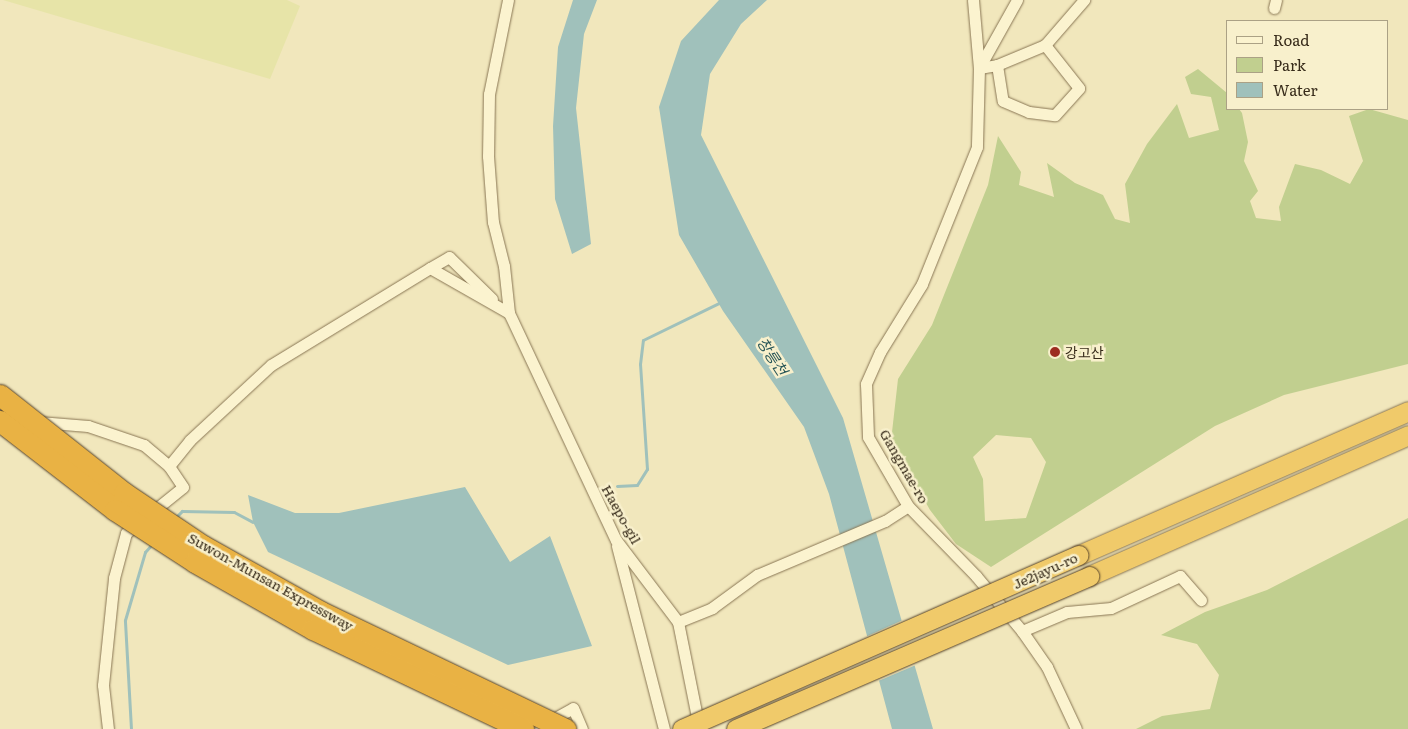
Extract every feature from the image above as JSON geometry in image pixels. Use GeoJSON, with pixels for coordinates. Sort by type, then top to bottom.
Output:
{"type":"FeatureCollection","features":[{"type":"Feature","properties":{"kind":"highway","name":"Suwon-Munsan Expressway"},"geometry":{"type":"LineString","coordinates":[[0,395],[124,493],[203,546],[321,612],[565,729]]}},
{"type":"Feature","properties":{"kind":"highway","name":"Je2jayu-ro"},"geometry":{"type":"LineString","coordinates":[[682,729],[1408,411]]}},
{"type":"Feature","properties":{"kind":"highway","name":"Suwon-Munsan Expressway"},"geometry":{"type":"LineString","coordinates":[[0,420],[115,510],[195,562],[313,629],[523,729]]}},
{"type":"Feature","properties":{"kind":"highway","name":"Je2jayu-ro"},"geometry":{"type":"LineString","coordinates":[[736,729],[1408,435]]}},
{"type":"Feature","properties":{"kind":"street"},"geometry":{"type":"LineString","coordinates":[[508,0],[489,94],[488,156],[493,222],[504,266],[509,313]]}},
{"type":"Feature","properties":{"kind":"street","name":"Gangmae-ro"},"geometry":{"type":"LineString","coordinates":[[972,0],[979,68],[977,147],[966,179],[922,284],[880,352],[866,384],[868,437],[908,506],[976,576],[1022,631],[1047,667],[1076,729]]}},
{"type":"Feature","properties":{"kind":"street","name":"Gangmae-ro"},"geometry":{"type":"LineString","coordinates":[[979,68],[1017,0]]}},
{"type":"Feature","properties":{"kind":"street"},"geometry":{"type":"LineString","coordinates":[[979,68],[997,66],[1045,46],[1084,0]]}},
{"type":"Feature","properties":{"kind":"street"},"geometry":{"type":"LineString","coordinates":[[997,66],[1004,101],[1028,112],[1054,116],[1079,88],[1045,46]]}},
{"type":"Feature","properties":{"kind":"street"},"geometry":{"type":"LineString","coordinates":[[169,466],[190,440],[272,365],[448,257],[509,313]]}},
{"type":"Feature","properties":{"kind":"street"},"geometry":{"type":"LineString","coordinates":[[430,268],[509,313]]}},
{"type":"Feature","properties":{"kind":"street","name":"Haepo-gil"},"geometry":{"type":"LineString","coordinates":[[509,313],[616,540],[678,622],[699,729]]}},
{"type":"Feature","properties":{"kind":"street"},"geometry":{"type":"LineString","coordinates":[[0,420],[88,426],[144,445],[169,466],[183,487],[126,534],[114,578],[103,685],[108,729]]}},
{"type":"Feature","properties":{"kind":"street"},"geometry":{"type":"LineString","coordinates":[[678,622],[712,608],[757,575],[826,543],[885,521],[908,506]]}},
{"type":"Feature","properties":{"kind":"street"},"geometry":{"type":"LineString","coordinates":[[616,540],[664,729]]}},
{"type":"Feature","properties":{"kind":"street"},"geometry":{"type":"LineString","coordinates":[[1022,631],[1067,612],[1111,608],[1180,576],[1201,600]]}},
{"type":"Feature","properties":{"kind":"street"},"geometry":{"type":"LineString","coordinates":[[535,729],[573,708],[582,729]]}},
{"type":"Feature","properties":{"kind":"shaded area"},"geometry":{"type":"Polygon","coordinates":[[[3,0],[287,0],[300,6],[270,79],[3,0]]]}},
{"type":"Feature","properties":{"kind":"green space"},"geometry":{"type":"Polygon","coordinates":[[[1198,69],[1226,92],[1226,110],[1240,110],[1242,113],[1248,142],[1244,161],[1258,191],[1250,201],[1256,218],[1281,221],[1279,207],[1295,164],[1321,170],[1350,184],[1363,161],[1349,116],[1366,110],[1373,110],[1408,120],[1408,364],[1284,395],[1215,426],[991,567],[956,544],[930,510],[891,441],[898,379],[932,325],[988,185],[998,136],[1021,172],[1019,185],[1054,197],[1047,163],[1075,183],[1103,195],[1115,219],[1130,223],[1125,184],[1147,144],[1177,104],[1189,138],[1219,130],[1211,97],[1191,94],[1185,77],[1198,69]],[[996,435],[973,457],[983,479],[985,521],[1026,518],[1046,462],[1031,438],[996,435]]]}},
{"type":"Feature","properties":{"kind":"green space"},"geometry":{"type":"Polygon","coordinates":[[[1408,518],[1408,729],[1136,729],[1162,716],[1210,709],[1219,675],[1197,644],[1161,635],[1205,612],[1267,590],[1408,518]]]}},
{"type":"Feature","properties":{"kind":"water"},"geometry":{"type":"Polygon","coordinates":[[[573,0],[597,0],[584,34],[576,108],[591,244],[572,254],[555,199],[553,126],[558,47],[573,0]]]}},
{"type":"Feature","properties":{"kind":"water","name":"창릉천"},"geometry":{"type":"Polygon","coordinates":[[[719,0],[767,0],[741,24],[710,74],[701,135],[843,418],[933,729],[892,729],[829,494],[804,427],[723,311],[679,235],[659,107],[681,41],[719,0]]]}},
{"type":"Feature","properties":{"kind":"water"},"geometry":{"type":"Polygon","coordinates":[[[465,487],[510,562],[550,536],[592,646],[508,665],[268,552],[253,522],[248,495],[295,513],[339,513],[465,487]]]}},
{"type":"Feature","properties":{"kind":"pier"},"geometry":{"type":"Polygon","coordinates":[[[903,620],[916,665],[876,682],[863,638],[903,620]]]}},
{"type":"Feature","properties":{"kind":"waterway"},"geometry":{"type":"LineString","coordinates":[[617,486],[637,485],[647,469],[640,364],[643,340],[721,302]]}},
{"type":"Feature","properties":{"kind":"waterway"},"geometry":{"type":"LineString","coordinates":[[175,518],[182,511],[234,512],[253,522]]}},
{"type":"Feature","properties":{"kind":"waterway"},"geometry":{"type":"LineString","coordinates":[[131,729],[125,620],[145,552],[153,543]]}},
{"type":"Feature","properties":{"kind":"place","name":"강고산"},"geometry":{"type":"Point","coordinates":[1055,352]}}]}
